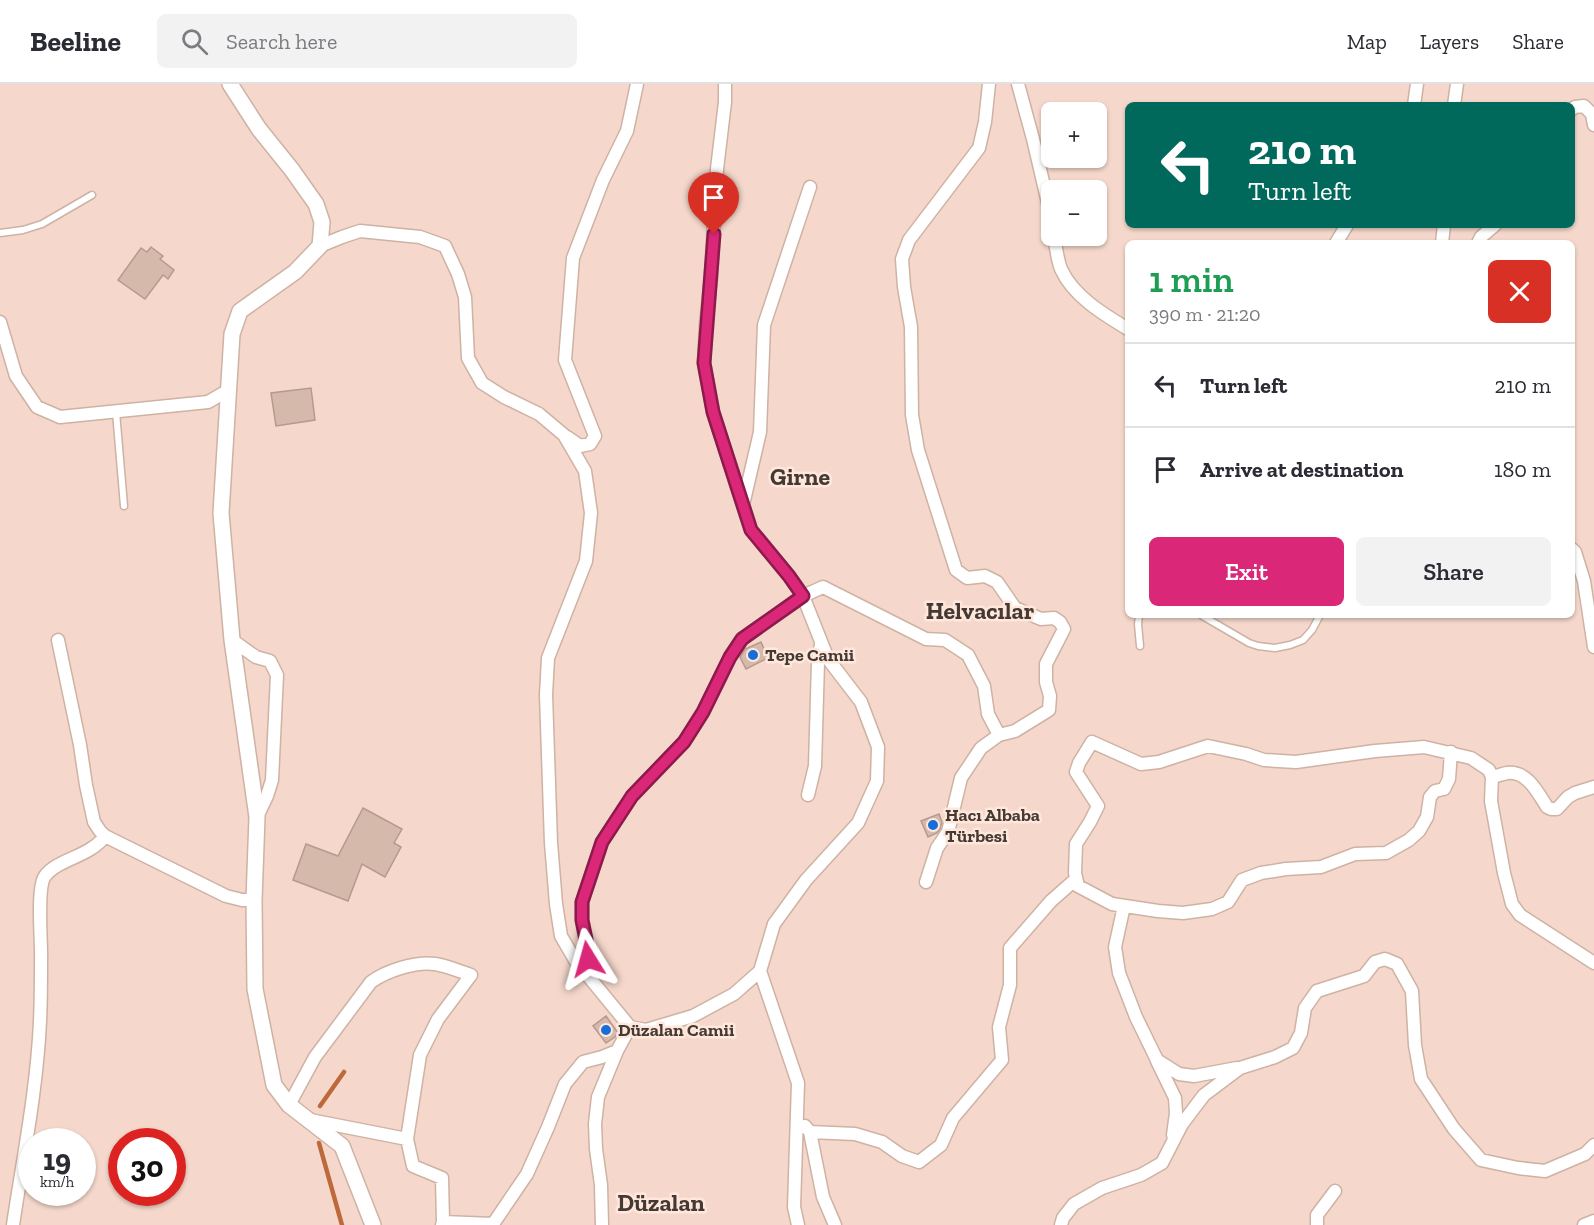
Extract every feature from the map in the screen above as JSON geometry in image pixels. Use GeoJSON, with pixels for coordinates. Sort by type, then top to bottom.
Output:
{"type":"FeatureCollection","features":[{"type":"Feature","properties":{"kind":"street"},"geometry":{"type":"LineString","coordinates":[[230,84],[259,129],[316,204],[322,222],[321,246]]}},
{"type":"Feature","properties":{"kind":"street"},"geometry":{"type":"LineString","coordinates":[[373,1225],[342,1146],[289,1105],[274,1085],[255,989],[254,900],[257,817],[232,640],[221,513],[232,334],[240,311],[295,272],[321,246],[360,231],[420,237],[446,246],[458,274],[465,297],[468,358],[482,383],[539,414],[580,446],[590,444],[595,436],[565,360],[573,258],[603,180],[627,131],[637,84]]}},
{"type":"Feature","properties":{"kind":"street"},"geometry":{"type":"LineString","coordinates":[[564,435],[585,471],[591,513],[586,561],[548,658],[546,695],[551,843],[556,904],[561,936],[574,960],[630,1027],[646,1030],[693,1016],[734,994],[760,971],[774,924],[806,880],[858,823],[877,781],[878,747],[861,702],[828,659],[803,596],[751,530],[713,412],[704,363],[725,84]]}},
{"type":"Feature","properties":{"kind":"street"},"geometry":{"type":"LineString","coordinates":[[926,882],[937,848],[948,832],[961,778],[981,748],[999,735],[1015,731],[1049,710],[1050,696],[1046,682],[1046,664],[1064,629],[1054,618],[1041,619],[1015,608],[997,582],[985,576],[967,578],[956,570],[918,450],[912,415],[911,327],[902,259],[909,240],[979,148],[985,122],[989,84]]}},
{"type":"Feature","properties":{"kind":"street"},"geometry":{"type":"LineString","coordinates":[[1017,84],[1043,180]]}},
{"type":"Feature","properties":{"kind":"street"},"geometry":{"type":"LineString","coordinates":[[1414,102],[1417,84]]}},
{"type":"Feature","properties":{"kind":"street"},"geometry":{"type":"LineString","coordinates":[[1455,102],[1457,84]]}},
{"type":"Feature","properties":{"kind":"street"},"geometry":{"type":"LineString","coordinates":[[1575,107],[1584,106],[1592,114],[1594,125]]}},
{"type":"Feature","properties":{"kind":"street"},"geometry":{"type":"LineString","coordinates":[[743,507],[760,432],[764,325],[810,187]]}},
{"type":"Feature","properties":{"kind":"street"},"geometry":{"type":"LineString","coordinates":[[1480,240],[1492,228]]}},
{"type":"Feature","properties":{"kind":"street"},"geometry":{"type":"LineString","coordinates":[[1056,246],[1061,268],[1074,291],[1125,327]]}},
{"type":"Feature","properties":{"kind":"street"},"geometry":{"type":"LineString","coordinates":[[0,322],[16,376],[38,407],[60,417],[208,402],[229,390]]}},
{"type":"Feature","properties":{"kind":"street"},"geometry":{"type":"LineString","coordinates":[[1575,552],[1584,581],[1594,647]]}},
{"type":"Feature","properties":{"kind":"street"},"geometry":{"type":"LineString","coordinates":[[581,968],[588,955],[582,920],[582,902],[602,842],[632,796],[684,742],[703,712],[730,657],[742,639],[803,596],[823,587],[926,639],[945,640],[968,655],[984,687],[988,714],[999,735]]}},
{"type":"Feature","properties":{"kind":"street"},"geometry":{"type":"LineString","coordinates":[[58,640],[88,795],[94,822],[100,831],[105,836],[226,896],[254,900]]}},
{"type":"Feature","properties":{"kind":"street"},"geometry":{"type":"LineString","coordinates":[[232,640],[256,657],[270,661],[277,675],[272,780],[257,817]]}},
{"type":"Feature","properties":{"kind":"street"},"geometry":{"type":"LineString","coordinates":[[808,795],[815,766],[821,644]]}},
{"type":"Feature","properties":{"kind":"street"},"geometry":{"type":"LineString","coordinates":[[1451,752],[1449,779],[1444,789],[1435,791],[1430,797],[1427,818],[1419,831],[1409,840],[1386,853],[1355,854],[1321,867],[1261,873],[1242,880],[1228,902],[1212,909],[1183,913],[1112,904],[1078,886],[1074,873],[1076,844],[1098,806],[1076,772],[1078,763],[1092,742],[1142,764],[1159,762],[1208,746],[1264,760],[1296,762],[1424,747],[1451,752],[1471,758],[1489,770],[1492,777],[1491,801],[1512,904],[1520,915],[1594,963]]}},
{"type":"Feature","properties":{"kind":"street"},"geometry":{"type":"LineString","coordinates":[[1492,777],[1509,773],[1520,776],[1530,783],[1547,807],[1551,809],[1557,808],[1575,793],[1594,787]]}},
{"type":"Feature","properties":{"kind":"street"},"geometry":{"type":"LineString","coordinates":[[14,1225],[34,1086],[40,1022],[42,942],[40,890],[44,877],[52,869],[91,849],[105,836]]}},
{"type":"Feature","properties":{"kind":"street"},"geometry":{"type":"LineString","coordinates":[[810,1132],[855,1134],[882,1142],[902,1156],[918,1162],[941,1145],[953,1118],[1002,1060],[999,1027],[1010,985],[1010,948],[1051,901],[1076,879]]}},
{"type":"Feature","properties":{"kind":"street"},"geometry":{"type":"LineString","coordinates":[[1124,906],[1115,947],[1119,973],[1136,1017],[1175,1098],[1176,1113],[1172,1144]]}},
{"type":"Feature","properties":{"kind":"street"},"geometry":{"type":"LineString","coordinates":[[1157,1060],[1179,1074],[1194,1076],[1240,1068],[1275,1057],[1293,1047],[1301,1033],[1305,1008],[1317,991],[1364,976],[1375,962],[1385,959],[1396,964],[1412,991],[1415,1045],[1421,1078],[1454,1129],[1481,1160],[1545,1171],[1585,1154],[1594,1145]]}},
{"type":"Feature","properties":{"kind":"street"},"geometry":{"type":"LineString","coordinates":[[289,1105],[315,1057],[371,982],[381,975],[410,966],[432,963],[471,975],[438,1019],[420,1055],[407,1139],[413,1166],[442,1178],[443,1224],[493,1225],[527,1174],[565,1084],[583,1062],[617,1051]]}},
{"type":"Feature","properties":{"kind":"street"},"geometry":{"type":"LineString","coordinates":[[760,971],[798,1083],[794,1207],[798,1225]]}},
{"type":"Feature","properties":{"kind":"street"},"geometry":{"type":"LineString","coordinates":[[602,1225],[595,1124],[598,1097],[617,1051],[630,1027]]}},
{"type":"Feature","properties":{"kind":"street"},"geometry":{"type":"LineString","coordinates":[[1060,1225],[1074,1204],[1102,1188],[1141,1174],[1162,1163],[1182,1124],[1204,1095],[1240,1068]]}},
{"type":"Feature","properties":{"kind":"street"},"geometry":{"type":"LineString","coordinates":[[798,1115],[810,1132],[823,1197],[836,1225]]}},
{"type":"Feature","properties":{"kind":"street"},"geometry":{"type":"LineString","coordinates":[[310,1120],[407,1139]]}},
{"type":"Feature","properties":{"kind":"street"},"geometry":{"type":"LineString","coordinates":[[1317,1225],[1317,1215],[1335,1191]]}},
{"type":"Feature","properties":{"kind":"street"},"geometry":{"type":"LineString","coordinates":[[1584,1225],[1594,1221]]}},
{"type":"Feature","properties":{"kind":"lane"},"geometry":{"type":"LineString","coordinates":[[0,233],[24,230],[42,224],[92,195]]}},
{"type":"Feature","properties":{"kind":"lane"},"geometry":{"type":"LineString","coordinates":[[116,412],[124,506]]}},
{"type":"Feature","properties":{"kind":"lane"},"geometry":{"type":"LineString","coordinates":[[1138,618],[1140,645]]}},
{"type":"Feature","properties":{"kind":"lane"},"geometry":{"type":"LineString","coordinates":[[1207,618],[1249,643],[1266,648],[1290,645],[1303,640],[1318,618]]}},
{"type":"Feature","properties":{"kind":"building"},"geometry":{"type":"Polygon","coordinates":[[[151,247],[163,256],[160,259],[174,270],[168,279],[163,275],[145,299],[118,280],[141,248],[147,252],[151,247]]]}},
{"type":"Feature","properties":{"kind":"building"},"geometry":{"type":"Polygon","coordinates":[[[311,388],[315,420],[276,426],[271,393],[311,388]]]}},
{"type":"Feature","properties":{"kind":"building","name":"Tepe Camii"},"geometry":{"type":"Polygon","coordinates":[[[761,642],[768,658],[746,669],[740,657],[745,649],[761,642]]]}},
{"type":"Feature","properties":{"kind":"building"},"geometry":{"type":"Polygon","coordinates":[[[363,808],[402,829],[394,843],[401,847],[385,877],[362,864],[348,901],[293,880],[306,844],[338,856],[363,808]]]}},
{"type":"Feature","properties":{"kind":"building","name":"Hacı Albaba Türbesi"},"geometry":{"type":"Polygon","coordinates":[[[939,814],[942,822],[940,829],[928,837],[921,821],[939,814]]]}},
{"type":"Feature","properties":{"kind":"building","name":"Düzalan Camii"},"geometry":{"type":"Polygon","coordinates":[[[606,1016],[618,1033],[606,1043],[593,1026],[606,1016]]]}},
{"type":"Feature","properties":{"kind":"waterway"},"geometry":{"type":"LineString","coordinates":[[320,1106],[344,1072]]}},
{"type":"Feature","properties":{"kind":"waterway"},"geometry":{"type":"LineString","coordinates":[[319,1143],[342,1225]]}},
{"type":"Feature","properties":{"kind":"place","name":"Tepe Camii"},"geometry":{"type":"Point","coordinates":[753,655]}},
{"type":"Feature","properties":{"kind":"place","name":"Hacı Albaba Türbesi"},"geometry":{"type":"Point","coordinates":[933,825]}},
{"type":"Feature","properties":{"kind":"place","name":"Düzalan Camii"},"geometry":{"type":"Point","coordinates":[606,1030]}},
{"type":"Feature","properties":{"kind":"district","name":"Girne"},"geometry":{"type":"Point","coordinates":[800,476]}},
{"type":"Feature","properties":{"kind":"district","name":"Helvacılar"},"geometry":{"type":"Point","coordinates":[980,610]}},
{"type":"Feature","properties":{"kind":"district","name":"Düzalan"},"geometry":{"type":"Point","coordinates":[661,1202]}},
{"type":"Feature","properties":{"kind":"route"},"geometry":{"type":"LineString","coordinates":[[588,959],[582,920],[582,902],[602,842],[632,796],[684,742],[703,712],[730,657],[742,639],[803,596],[751,530],[713,412],[704,363],[714,234]]}}]}
